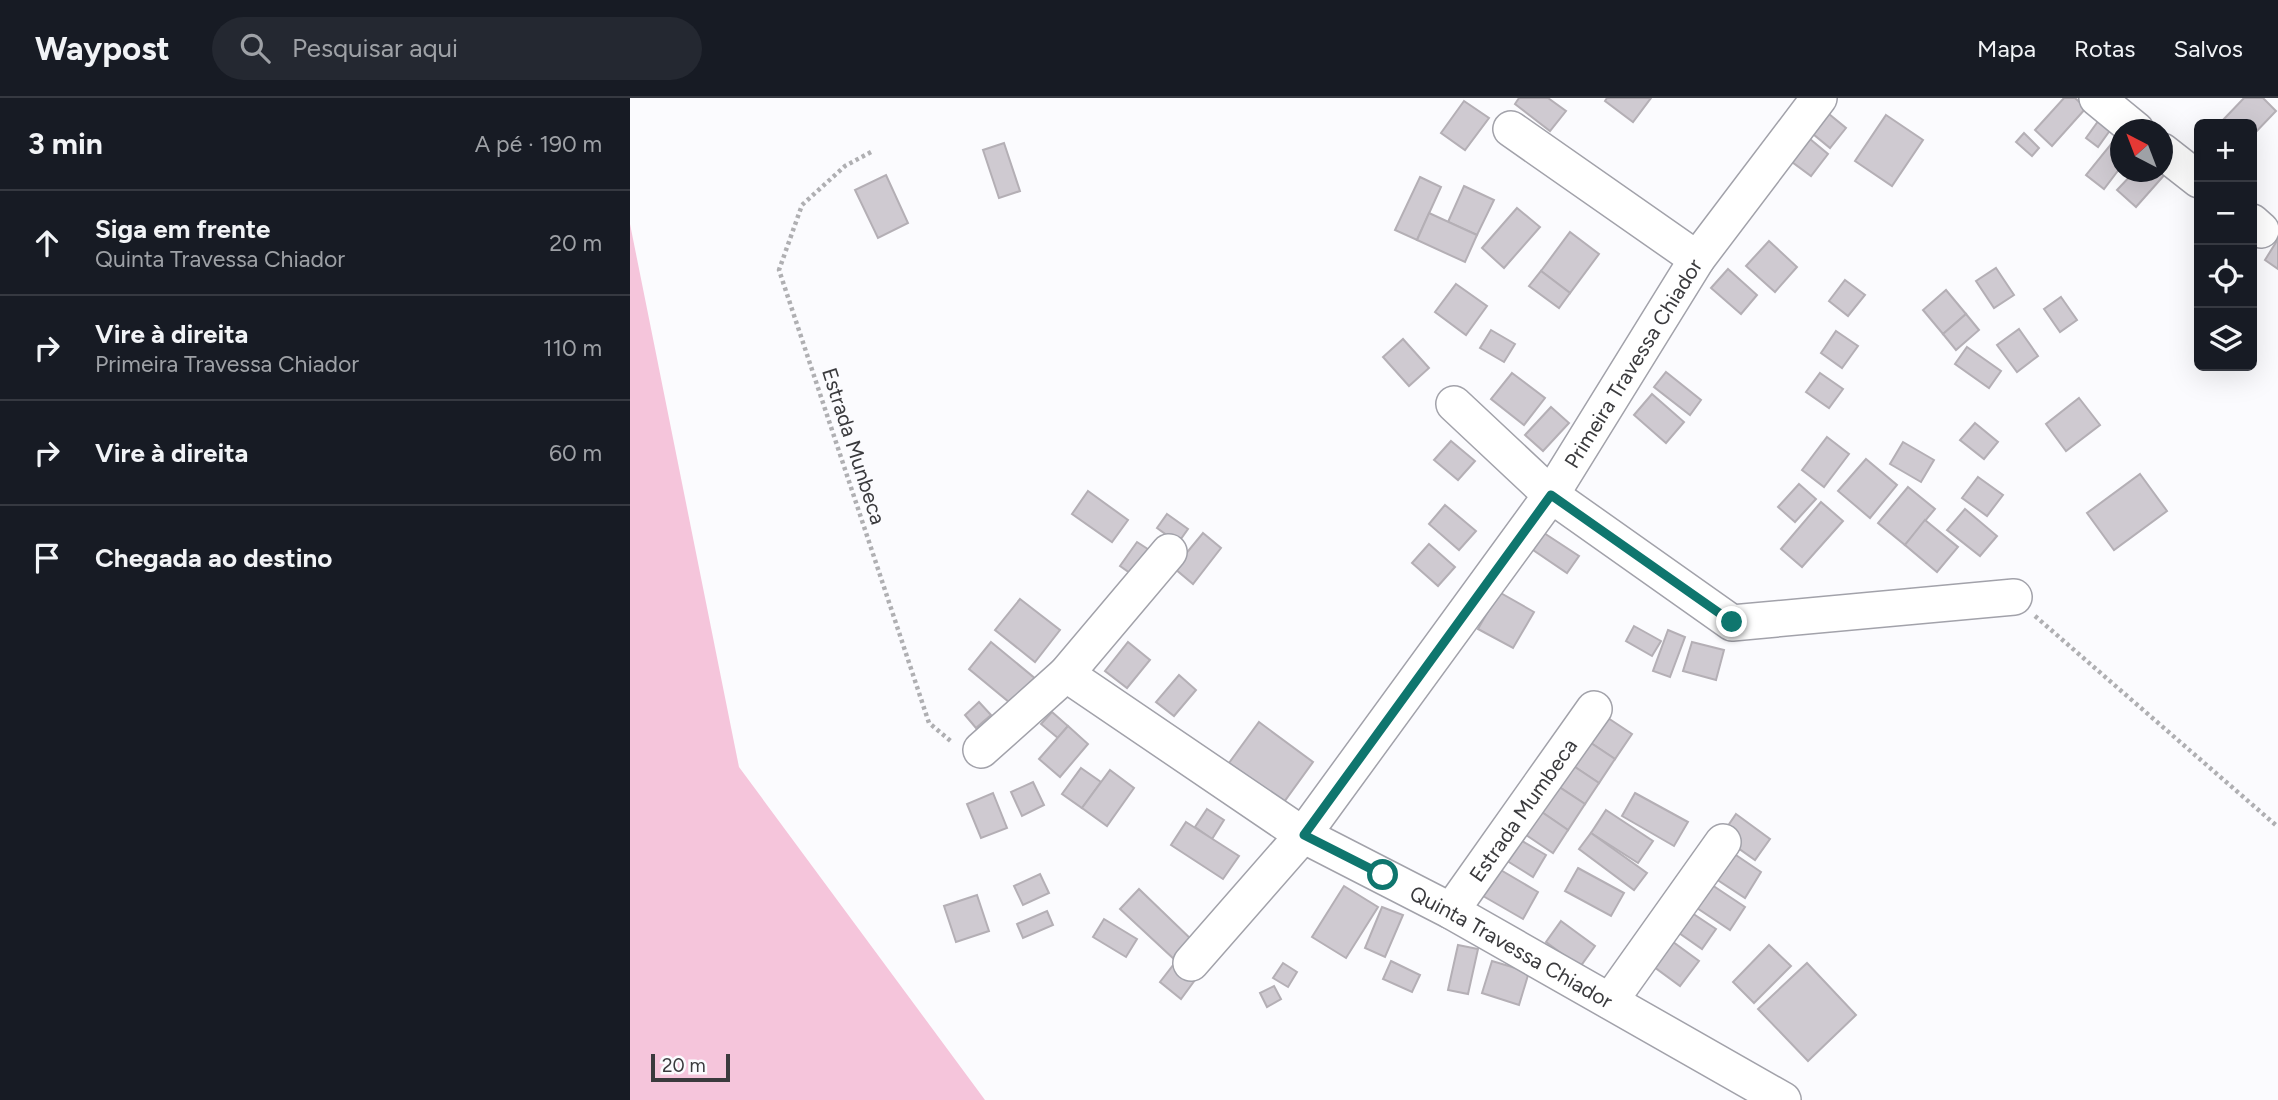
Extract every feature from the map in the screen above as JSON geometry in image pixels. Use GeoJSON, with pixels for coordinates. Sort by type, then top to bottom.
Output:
{"type":"FeatureCollection","features":[{"type":"Feature","properties":{"kind":"street","name":"Primeira Travessa Chiador"},"geometry":{"type":"LineString","coordinates":[[1191,963],[1304,835],[1551,495],[1697,259],[1819,98]]}},
{"type":"Feature","properties":{"kind":"street"},"geometry":{"type":"LineString","coordinates":[[2097,98],[2123,119]]}},
{"type":"Feature","properties":{"kind":"street"},"geometry":{"type":"LineString","coordinates":[[1511,129],[1697,259]]}},
{"type":"Feature","properties":{"kind":"street"},"geometry":{"type":"LineString","coordinates":[[2173,159],[2194,176]]}},
{"type":"Feature","properties":{"kind":"street"},"geometry":{"type":"LineString","coordinates":[[1454,404],[1551,495],[1732,622],[2014,597]]}},
{"type":"Feature","properties":{"kind":"street"},"geometry":{"type":"LineString","coordinates":[[981,750],[1066,674],[1169,552]]}},
{"type":"Feature","properties":{"kind":"street","name":"Quinta Travessa Chiador"},"geometry":{"type":"LineString","coordinates":[[1066,674],[1304,835],[1451,912],[1783,1100]]}},
{"type":"Feature","properties":{"kind":"street","name":"Estrada Mumbeca"},"geometry":{"type":"LineString","coordinates":[[1451,912],[1594,709]]}},
{"type":"Feature","properties":{"kind":"street"},"geometry":{"type":"LineString","coordinates":[[1610,1001],[1723,842]]}},
{"type":"Feature","properties":{"kind":"path","name":"Estrada Munbeca"},"geometry":{"type":"LineString","coordinates":[[871,152],[845,166],[802,205],[779,270],[929,723],[954,745],[981,750]]}},
{"type":"Feature","properties":{"kind":"path"},"geometry":{"type":"LineString","coordinates":[[2014,597],[2278,827]]}},
{"type":"Feature","properties":{"kind":"shaded area"},"geometry":{"type":"Polygon","coordinates":[[[630,224],[739,767],[985,1100],[630,1100],[630,224]]]}},
{"type":"Feature","properties":{"kind":"building"},"geometry":{"type":"Polygon","coordinates":[[[1519,98],[1548,98],[1566,111],[1550,131],[1515,104],[1519,98]]]}},
{"type":"Feature","properties":{"kind":"building"},"geometry":{"type":"Polygon","coordinates":[[[1607,98],[1651,98],[1633,122],[1605,101],[1607,98]]]}},
{"type":"Feature","properties":{"kind":"building"},"geometry":{"type":"Polygon","coordinates":[[[2064,98],[2075,98],[2086,108],[2052,146],[2035,130],[2064,98]]]}},
{"type":"Feature","properties":{"kind":"building"},"geometry":{"type":"Polygon","coordinates":[[[2244,98],[2263,98],[2276,111],[2257,131],[2257,119],[2224,119],[2244,98]]]}},
{"type":"Feature","properties":{"kind":"building"},"geometry":{"type":"Polygon","coordinates":[[[1464,101],[1489,118],[1465,150],[1441,133],[1464,101]]]}},
{"type":"Feature","properties":{"kind":"building"},"geometry":{"type":"Polygon","coordinates":[[[1829,114],[1846,128],[1830,148],[1813,134],[1829,114]]]}},
{"type":"Feature","properties":{"kind":"building"},"geometry":{"type":"Polygon","coordinates":[[[1886,115],[1923,140],[1892,186],[1855,161],[1886,115]]]}},
{"type":"Feature","properties":{"kind":"building"},"geometry":{"type":"Polygon","coordinates":[[[2099,120],[2110,128],[2098,147],[2086,138],[2099,120]]]}},
{"type":"Feature","properties":{"kind":"building"},"geometry":{"type":"Polygon","coordinates":[[[2024,133],[2039,148],[2032,156],[2016,142],[2024,133]]]}},
{"type":"Feature","properties":{"kind":"building"},"geometry":{"type":"Polygon","coordinates":[[[1810,139],[1828,154],[1811,176],[1792,162],[1810,139]]]}},
{"type":"Feature","properties":{"kind":"building"},"geometry":{"type":"Polygon","coordinates":[[[1004,143],[1020,191],[999,198],[983,150],[1004,143]]]}},
{"type":"Feature","properties":{"kind":"building"},"geometry":{"type":"Polygon","coordinates":[[[2110,145],[2110,181],[2104,189],[2086,175],[2110,145]]]}},
{"type":"Feature","properties":{"kind":"building"},"geometry":{"type":"Polygon","coordinates":[[[886,175],[908,223],[878,238],[855,190],[886,175]]]}},
{"type":"Feature","properties":{"kind":"building"},"geometry":{"type":"Polygon","coordinates":[[[1420,177],[1441,187],[1417,240],[1395,230],[1420,177]]]}},
{"type":"Feature","properties":{"kind":"building"},"geometry":{"type":"Polygon","coordinates":[[[2125,182],[2158,182],[2136,207],[2117,190],[2125,182]]]}},
{"type":"Feature","properties":{"kind":"building"},"geometry":{"type":"Polygon","coordinates":[[[1464,186],[1494,200],[1477,235],[1448,222],[1464,186]]]}},
{"type":"Feature","properties":{"kind":"building"},"geometry":{"type":"Polygon","coordinates":[[[1517,208],[1540,227],[1504,268],[1482,248],[1517,208]]]}},
{"type":"Feature","properties":{"kind":"building"},"geometry":{"type":"Polygon","coordinates":[[[1429,213],[1477,235],[1465,262],[1417,240],[1429,213]]]}},
{"type":"Feature","properties":{"kind":"building"},"geometry":{"type":"Polygon","coordinates":[[[1570,232],[1599,254],[1570,293],[1541,271],[1570,232]]]}},
{"type":"Feature","properties":{"kind":"building"},"geometry":{"type":"Polygon","coordinates":[[[2278,239],[2278,269],[2265,260],[2278,239]]]}},
{"type":"Feature","properties":{"kind":"building"},"geometry":{"type":"Polygon","coordinates":[[[1769,241],[1797,267],[1775,292],[1746,266],[1769,241]]]}},
{"type":"Feature","properties":{"kind":"building"},"geometry":{"type":"Polygon","coordinates":[[[1996,268],[2014,295],[1994,308],[1976,281],[1996,268]]]}},
{"type":"Feature","properties":{"kind":"building"},"geometry":{"type":"Polygon","coordinates":[[[1728,269],[1757,295],[1741,314],[1711,288],[1728,269]]]}},
{"type":"Feature","properties":{"kind":"building"},"geometry":{"type":"Polygon","coordinates":[[[1541,271],[1570,293],[1559,308],[1529,286],[1541,271]]]}},
{"type":"Feature","properties":{"kind":"building"},"geometry":{"type":"Polygon","coordinates":[[[1845,280],[1865,295],[1848,316],[1829,301],[1845,280]]]}},
{"type":"Feature","properties":{"kind":"building"},"geometry":{"type":"Polygon","coordinates":[[[1456,284],[1487,306],[1466,335],[1435,312],[1456,284]]]}},
{"type":"Feature","properties":{"kind":"building"},"geometry":{"type":"Polygon","coordinates":[[[1946,290],[1966,314],[1943,334],[1923,310],[1946,290]]]}},
{"type":"Feature","properties":{"kind":"building"},"geometry":{"type":"Polygon","coordinates":[[[2061,297],[2077,320],[2060,332],[2044,309],[2061,297]]]}},
{"type":"Feature","properties":{"kind":"building"},"geometry":{"type":"Polygon","coordinates":[[[1966,314],[1979,330],[1956,350],[1943,334],[1966,314]]]}},
{"type":"Feature","properties":{"kind":"building"},"geometry":{"type":"Polygon","coordinates":[[[2019,329],[2038,356],[2017,372],[1997,345],[2019,329]]]}},
{"type":"Feature","properties":{"kind":"building"},"geometry":{"type":"Polygon","coordinates":[[[1491,330],[1515,344],[1504,362],[1480,348],[1491,330]]]}},
{"type":"Feature","properties":{"kind":"building"},"geometry":{"type":"Polygon","coordinates":[[[1836,331],[1858,346],[1842,368],[1821,353],[1836,331]]]}},
{"type":"Feature","properties":{"kind":"building"},"geometry":{"type":"Polygon","coordinates":[[[1403,339],[1429,368],[1409,386],[1383,357],[1403,339]]]}},
{"type":"Feature","properties":{"kind":"building"},"geometry":{"type":"Polygon","coordinates":[[[1967,347],[2001,371],[1989,388],[1955,364],[1967,347]]]}},
{"type":"Feature","properties":{"kind":"building"},"geometry":{"type":"Polygon","coordinates":[[[1666,372],[1701,400],[1690,415],[1654,387],[1666,372]]]}},
{"type":"Feature","properties":{"kind":"building"},"geometry":{"type":"Polygon","coordinates":[[[1512,373],[1545,398],[1524,425],[1491,399],[1512,373]]]}},
{"type":"Feature","properties":{"kind":"building"},"geometry":{"type":"Polygon","coordinates":[[[1820,373],[1843,389],[1829,408],[1806,392],[1820,373]]]}},
{"type":"Feature","properties":{"kind":"building"},"geometry":{"type":"Polygon","coordinates":[[[1652,394],[1684,422],[1666,443],[1634,415],[1652,394]]]}},
{"type":"Feature","properties":{"kind":"building"},"geometry":{"type":"Polygon","coordinates":[[[2079,398],[2100,425],[2066,451],[2046,424],[2079,398]]]}},
{"type":"Feature","properties":{"kind":"building"},"geometry":{"type":"Polygon","coordinates":[[[1551,407],[1569,423],[1543,451],[1525,435],[1551,407]]]}},
{"type":"Feature","properties":{"kind":"building"},"geometry":{"type":"Polygon","coordinates":[[[1975,423],[1998,442],[1984,459],[1960,440],[1975,423]]]}},
{"type":"Feature","properties":{"kind":"building"},"geometry":{"type":"Polygon","coordinates":[[[1827,437],[1849,454],[1824,487],[1802,470],[1827,437]]]}},
{"type":"Feature","properties":{"kind":"building"},"geometry":{"type":"Polygon","coordinates":[[[1451,441],[1475,461],[1458,480],[1434,460],[1451,441]]]}},
{"type":"Feature","properties":{"kind":"building"},"geometry":{"type":"Polygon","coordinates":[[[1903,442],[1934,460],[1921,482],[1890,464],[1903,442]]]}},
{"type":"Feature","properties":{"kind":"building"},"geometry":{"type":"Polygon","coordinates":[[[1866,459],[1897,485],[1870,518],[1838,491],[1866,459]]]}},
{"type":"Feature","properties":{"kind":"building"},"geometry":{"type":"Polygon","coordinates":[[[2140,474],[2167,511],[2114,550],[2087,513],[2140,474]]]}},
{"type":"Feature","properties":{"kind":"building"},"geometry":{"type":"Polygon","coordinates":[[[1978,477],[2003,495],[1987,516],[1962,498],[1978,477]]]}},
{"type":"Feature","properties":{"kind":"building"},"geometry":{"type":"Polygon","coordinates":[[[1799,484],[1816,499],[1795,522],[1778,507],[1799,484]]]}},
{"type":"Feature","properties":{"kind":"building"},"geometry":{"type":"Polygon","coordinates":[[[1908,487],[1935,509],[1905,545],[1878,523],[1908,487]]]}},
{"type":"Feature","properties":{"kind":"building"},"geometry":{"type":"Polygon","coordinates":[[[1088,491],[1128,520],[1112,542],[1072,514],[1088,491]]]}},
{"type":"Feature","properties":{"kind":"building"},"geometry":{"type":"Polygon","coordinates":[[[1821,502],[1843,521],[1802,567],[1781,549],[1821,502]]]}},
{"type":"Feature","properties":{"kind":"building"},"geometry":{"type":"Polygon","coordinates":[[[1445,505],[1476,531],[1459,550],[1429,524],[1445,505]]]}},
{"type":"Feature","properties":{"kind":"building"},"geometry":{"type":"Polygon","coordinates":[[[1965,509],[1997,536],[1980,556],[1947,530],[1965,509]]]}},
{"type":"Feature","properties":{"kind":"building"},"geometry":{"type":"Polygon","coordinates":[[[1167,514],[1188,529],[1178,543],[1157,528],[1167,514]]]}},
{"type":"Feature","properties":{"kind":"building"},"geometry":{"type":"Polygon","coordinates":[[[1925,520],[1958,547],[1937,572],[1905,545],[1925,520]]]}},
{"type":"Feature","properties":{"kind":"building"},"geometry":{"type":"Polygon","coordinates":[[[1203,533],[1221,548],[1193,584],[1174,568],[1203,533]]]}},
{"type":"Feature","properties":{"kind":"building"},"geometry":{"type":"Polygon","coordinates":[[[1544,533],[1579,556],[1567,573],[1533,550],[1544,533]]]}},
{"type":"Feature","properties":{"kind":"building"},"geometry":{"type":"Polygon","coordinates":[[[1137,542],[1157,555],[1140,580],[1120,566],[1137,542]]]}},
{"type":"Feature","properties":{"kind":"building"},"geometry":{"type":"Polygon","coordinates":[[[1429,544],[1455,567],[1438,586],[1412,563],[1429,544]]]}},
{"type":"Feature","properties":{"kind":"building"},"geometry":{"type":"Polygon","coordinates":[[[1499,592],[1534,612],[1513,648],[1478,629],[1499,592]]]}},
{"type":"Feature","properties":{"kind":"building"},"geometry":{"type":"Polygon","coordinates":[[[1020,599],[1060,630],[1035,662],[995,630],[1020,599]]]}},
{"type":"Feature","properties":{"kind":"building"},"geometry":{"type":"Polygon","coordinates":[[[1634,626],[1661,641],[1652,656],[1626,641],[1634,626]]]}},
{"type":"Feature","properties":{"kind":"building"},"geometry":{"type":"Polygon","coordinates":[[[1668,630],[1685,637],[1670,677],[1653,671],[1668,630]]]}},
{"type":"Feature","properties":{"kind":"building"},"geometry":{"type":"Polygon","coordinates":[[[991,642],[1037,680],[1015,707],[969,669],[991,642]]]}},
{"type":"Feature","properties":{"kind":"building"},"geometry":{"type":"Polygon","coordinates":[[[1128,642],[1150,660],[1127,688],[1105,671],[1128,642]]]}},
{"type":"Feature","properties":{"kind":"building"},"geometry":{"type":"Polygon","coordinates":[[[1692,642],[1724,650],[1716,680],[1683,671],[1692,642]]]}},
{"type":"Feature","properties":{"kind":"building"},"geometry":{"type":"Polygon","coordinates":[[[1179,675],[1196,690],[1174,716],[1156,702],[1179,675]]]}},
{"type":"Feature","properties":{"kind":"building"},"geometry":{"type":"Polygon","coordinates":[[[979,702],[991,715],[976,728],[965,715],[979,702]]]}},
{"type":"Feature","properties":{"kind":"building"},"geometry":{"type":"Polygon","coordinates":[[[1052,712],[1068,726],[1058,738],[1041,724],[1052,712]]]}},
{"type":"Feature","properties":{"kind":"building"},"geometry":{"type":"Polygon","coordinates":[[[1602,714],[1632,734],[1615,759],[1585,739],[1602,714]]]}},
{"type":"Feature","properties":{"kind":"building"},"geometry":{"type":"Polygon","coordinates":[[[1259,722],[1313,762],[1284,802],[1229,763],[1259,722]]]}},
{"type":"Feature","properties":{"kind":"building"},"geometry":{"type":"Polygon","coordinates":[[[1068,726],[1088,744],[1060,777],[1039,759],[1068,726]]]}},
{"type":"Feature","properties":{"kind":"building"},"geometry":{"type":"Polygon","coordinates":[[[1585,739],[1615,759],[1599,783],[1569,763],[1585,739]]]}},
{"type":"Feature","properties":{"kind":"building"},"geometry":{"type":"Polygon","coordinates":[[[1569,763],[1599,783],[1585,804],[1555,784],[1569,763]]]}},
{"type":"Feature","properties":{"kind":"building"},"geometry":{"type":"Polygon","coordinates":[[[1081,768],[1101,782],[1082,808],[1062,794],[1081,768]]]}},
{"type":"Feature","properties":{"kind":"building"},"geometry":{"type":"Polygon","coordinates":[[[1110,770],[1134,788],[1107,826],[1082,808],[1110,770]]]}},
{"type":"Feature","properties":{"kind":"building"},"geometry":{"type":"Polygon","coordinates":[[[1550,781],[1585,804],[1568,830],[1533,806],[1550,781]]]}},
{"type":"Feature","properties":{"kind":"building"},"geometry":{"type":"Polygon","coordinates":[[[1033,782],[1044,805],[1022,816],[1011,792],[1033,782]]]}},
{"type":"Feature","properties":{"kind":"building"},"geometry":{"type":"Polygon","coordinates":[[[993,793],[1007,828],[981,838],[967,804],[993,793]]]}},
{"type":"Feature","properties":{"kind":"building"},"geometry":{"type":"Polygon","coordinates":[[[1635,793],[1688,822],[1674,846],[1622,816],[1635,793]]]}},
{"type":"Feature","properties":{"kind":"building"},"geometry":{"type":"Polygon","coordinates":[[[1533,806],[1568,830],[1553,853],[1517,829],[1533,806]]]}},
{"type":"Feature","properties":{"kind":"building"},"geometry":{"type":"Polygon","coordinates":[[[1207,809],[1224,820],[1212,839],[1195,827],[1207,809]]]}},
{"type":"Feature","properties":{"kind":"building"},"geometry":{"type":"Polygon","coordinates":[[[1606,810],[1653,841],[1638,863],[1591,833],[1606,810]]]}},
{"type":"Feature","properties":{"kind":"building"},"geometry":{"type":"Polygon","coordinates":[[[1736,814],[1770,839],[1755,860],[1721,836],[1736,814]]]}},
{"type":"Feature","properties":{"kind":"building"},"geometry":{"type":"Polygon","coordinates":[[[1186,822],[1239,856],[1223,879],[1171,845],[1186,822]]]}},
{"type":"Feature","properties":{"kind":"building"},"geometry":{"type":"Polygon","coordinates":[[[1591,833],[1647,873],[1634,890],[1579,849],[1591,833]]]}},
{"type":"Feature","properties":{"kind":"building"},"geometry":{"type":"Polygon","coordinates":[[[1517,838],[1546,855],[1533,877],[1504,859],[1517,838]]]}},
{"type":"Feature","properties":{"kind":"building"},"geometry":{"type":"Polygon","coordinates":[[[1727,849],[1761,872],[1745,898],[1710,875],[1727,849]]]}},
{"type":"Feature","properties":{"kind":"building"},"geometry":{"type":"Polygon","coordinates":[[[1578,868],[1624,893],[1611,916],[1565,891],[1578,868]]]}},
{"type":"Feature","properties":{"kind":"building"},"geometry":{"type":"Polygon","coordinates":[[[1499,869],[1538,892],[1523,919],[1483,896],[1499,869]]]}},
{"type":"Feature","properties":{"kind":"building"},"geometry":{"type":"Polygon","coordinates":[[[1040,874],[1049,893],[1023,905],[1014,886],[1040,874]]]}},
{"type":"Feature","properties":{"kind":"building"},"geometry":{"type":"Polygon","coordinates":[[[1703,879],[1745,907],[1730,930],[1688,902],[1703,879]]]}},
{"type":"Feature","properties":{"kind":"building"},"geometry":{"type":"Polygon","coordinates":[[[1344,886],[1378,907],[1346,958],[1312,937],[1344,886]]]}},
{"type":"Feature","properties":{"kind":"building"},"geometry":{"type":"Polygon","coordinates":[[[1139,889],[1193,941],[1175,960],[1120,909],[1139,889]]]}},
{"type":"Feature","properties":{"kind":"building"},"geometry":{"type":"Polygon","coordinates":[[[977,895],[989,931],[956,942],[944,906],[977,895]]]}},
{"type":"Feature","properties":{"kind":"building"},"geometry":{"type":"Polygon","coordinates":[[[1382,907],[1403,915],[1385,957],[1365,948],[1382,907]]]}},
{"type":"Feature","properties":{"kind":"building"},"geometry":{"type":"Polygon","coordinates":[[[1683,907],[1716,929],[1702,949],[1669,926],[1683,907]]]}},
{"type":"Feature","properties":{"kind":"building"},"geometry":{"type":"Polygon","coordinates":[[[1047,911],[1053,925],[1023,938],[1017,924],[1047,911]]]}},
{"type":"Feature","properties":{"kind":"building"},"geometry":{"type":"Polygon","coordinates":[[[1104,919],[1137,939],[1126,957],[1093,937],[1104,919]]]}},
{"type":"Feature","properties":{"kind":"building"},"geometry":{"type":"Polygon","coordinates":[[[1561,921],[1595,946],[1580,967],[1546,942],[1561,921]]]}},
{"type":"Feature","properties":{"kind":"building"},"geometry":{"type":"Polygon","coordinates":[[[1665,936],[1699,961],[1680,986],[1646,961],[1665,936]]]}},
{"type":"Feature","properties":{"kind":"building"},"geometry":{"type":"Polygon","coordinates":[[[1458,945],[1478,949],[1468,994],[1448,990],[1458,945]]]}},
{"type":"Feature","properties":{"kind":"building"},"geometry":{"type":"Polygon","coordinates":[[[1769,945],[1791,966],[1754,1003],[1733,982],[1769,945]]]}},
{"type":"Feature","properties":{"kind":"building"},"geometry":{"type":"Polygon","coordinates":[[[1391,961],[1420,975],[1412,992],[1383,979],[1391,961]]]}},
{"type":"Feature","properties":{"kind":"building"},"geometry":{"type":"Polygon","coordinates":[[[1492,961],[1529,972],[1519,1005],[1482,993],[1492,961]]]}},
{"type":"Feature","properties":{"kind":"building"},"geometry":{"type":"Polygon","coordinates":[[[1283,963],[1297,972],[1288,987],[1273,978],[1283,963]]]}},
{"type":"Feature","properties":{"kind":"building"},"geometry":{"type":"Polygon","coordinates":[[[1807,963],[1856,1015],[1808,1061],[1758,1009],[1807,963]]]}},
{"type":"Feature","properties":{"kind":"building"},"geometry":{"type":"Polygon","coordinates":[[[1174,964],[1195,980],[1181,999],[1160,982],[1174,964]]]}},
{"type":"Feature","properties":{"kind":"building"},"geometry":{"type":"Polygon","coordinates":[[[1274,986],[1281,999],[1267,1007],[1260,993],[1274,986]]]}},
{"type":"Feature","properties":{"kind":"route"},"geometry":{"type":"LineString","coordinates":[[1383,875],[1304,835],[1551,495],[1732,622]]}}]}
